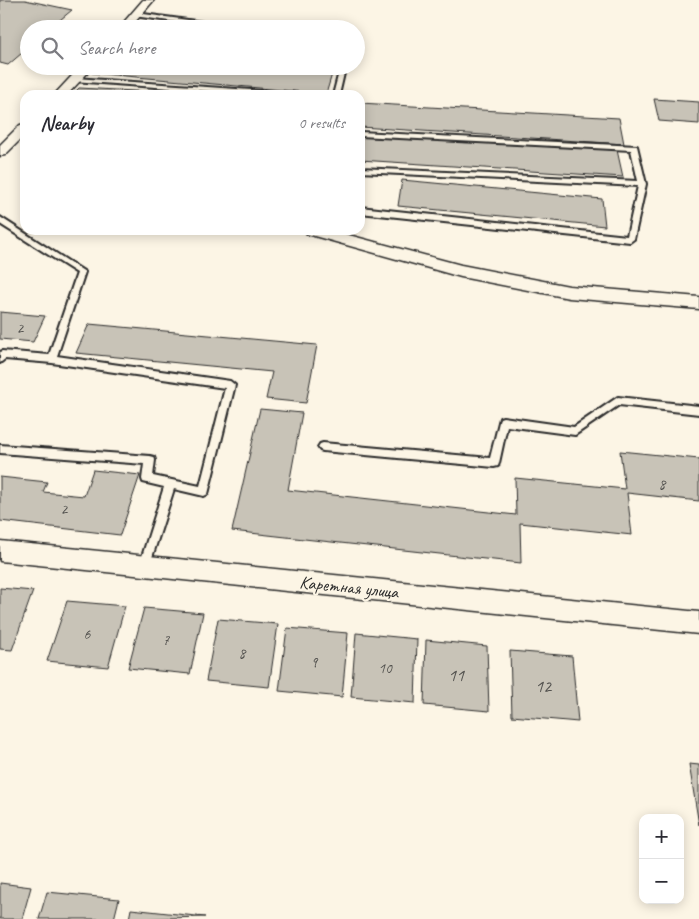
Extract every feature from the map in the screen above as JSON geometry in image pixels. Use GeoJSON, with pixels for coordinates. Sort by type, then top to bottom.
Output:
{"type":"FeatureCollection","features":[{"type":"Feature","properties":{"kind":"street"},"geometry":{"type":"LineString","coordinates":[[131,20],[148,0]]}},
{"type":"Feature","properties":{"kind":"street"},"geometry":{"type":"LineString","coordinates":[[65,90],[80,75]]}},
{"type":"Feature","properties":{"kind":"street"},"geometry":{"type":"LineString","coordinates":[[2,147],[20,132]]}},
{"type":"Feature","properties":{"kind":"street"},"geometry":{"type":"LineString","coordinates":[[2,147],[20,149]]}},
{"type":"Feature","properties":{"kind":"street"},"geometry":{"type":"LineString","coordinates":[[335,235],[461,271],[569,292],[699,303]]}},
{"type":"Feature","properties":{"kind":"street","name":"Каретная улица"},"geometry":{"type":"LineString","coordinates":[[0,551],[699,623]]}},
{"type":"Feature","properties":{"kind":"lane"},"geometry":{"type":"LineString","coordinates":[[136,15],[173,20]]}},
{"type":"Feature","properties":{"kind":"lane"},"geometry":{"type":"LineString","coordinates":[[337,90],[342,75]]}},
{"type":"Feature","properties":{"kind":"lane"},"geometry":{"type":"LineString","coordinates":[[75,80],[220,90]]}},
{"type":"Feature","properties":{"kind":"lane"},"geometry":{"type":"LineString","coordinates":[[365,134],[634,148],[642,184],[630,239],[365,211]]}},
{"type":"Feature","properties":{"kind":"lane"},"geometry":{"type":"LineString","coordinates":[[365,170],[642,184]]}},
{"type":"Feature","properties":{"kind":"lane"},"geometry":{"type":"LineString","coordinates":[[0,220],[20,233]]}},
{"type":"Feature","properties":{"kind":"lane"},"geometry":{"type":"LineString","coordinates":[[24,235],[82,272],[52,359]]}},
{"type":"Feature","properties":{"kind":"lane"},"geometry":{"type":"LineString","coordinates":[[0,359],[2,355],[52,359],[230,385],[204,491],[147,479],[150,460],[0,448]]}},
{"type":"Feature","properties":{"kind":"lane"},"geometry":{"type":"LineString","coordinates":[[323,447],[494,463],[503,420],[575,431],[618,401],[699,410]]}},
{"type":"Feature","properties":{"kind":"lane"},"geometry":{"type":"LineString","coordinates":[[144,566],[170,484]]}},
{"type":"Feature","properties":{"kind":"building"},"geometry":{"type":"Polygon","coordinates":[[[0,0],[25,0],[72,10],[60,20],[20,20],[20,55],[8,65],[0,63],[0,0]]]}},
{"type":"Feature","properties":{"kind":"building"},"geometry":{"type":"Polygon","coordinates":[[[114,75],[332,75],[327,90],[281,90],[114,75]]]}},
{"type":"Feature","properties":{"kind":"building"},"geometry":{"type":"Polygon","coordinates":[[[79,88],[116,90],[77,90],[79,88]]]}},
{"type":"Feature","properties":{"kind":"building"},"geometry":{"type":"Polygon","coordinates":[[[654,99],[699,102],[699,124],[659,121],[654,99]]]}},
{"type":"Feature","properties":{"kind":"building"},"geometry":{"type":"Polygon","coordinates":[[[365,103],[619,118],[624,144],[365,127],[365,103]]]}},
{"type":"Feature","properties":{"kind":"building"},"geometry":{"type":"Polygon","coordinates":[[[365,137],[617,150],[623,177],[365,160],[365,137]]]}},
{"type":"Feature","properties":{"kind":"building"},"geometry":{"type":"Polygon","coordinates":[[[402,180],[602,199],[605,226],[398,206],[402,180]]]}},
{"type":"Feature","properties":{"kind":"building"},"geometry":{"type":"Polygon","coordinates":[[[0,312],[45,316],[33,342],[0,339],[0,312]]]}},
{"type":"Feature","properties":{"kind":"building"},"geometry":{"type":"Polygon","coordinates":[[[89,324],[317,345],[306,403],[266,399],[272,372],[76,353],[89,324]]]}},
{"type":"Feature","properties":{"kind":"building"},"geometry":{"type":"Polygon","coordinates":[[[260,409],[302,413],[288,490],[516,515],[515,478],[625,489],[620,451],[699,459],[699,501],[627,493],[632,535],[520,523],[521,563],[232,531],[260,409]]]}},
{"type":"Feature","properties":{"kind":"building"},"geometry":{"type":"Polygon","coordinates":[[[93,470],[140,475],[120,535],[0,521],[0,477],[47,482],[43,492],[84,496],[93,470]]]}},
{"type":"Feature","properties":{"kind":"building"},"geometry":{"type":"Polygon","coordinates":[[[0,588],[33,591],[12,650],[0,649],[0,588]]]}},
{"type":"Feature","properties":{"kind":"building"},"geometry":{"type":"Polygon","coordinates":[[[67,601],[125,606],[108,667],[47,661],[67,601]]]}},
{"type":"Feature","properties":{"kind":"building"},"geometry":{"type":"Polygon","coordinates":[[[144,608],[203,613],[190,674],[128,668],[144,608]]]}},
{"type":"Feature","properties":{"kind":"building"},"geometry":{"type":"Polygon","coordinates":[[[218,619],[278,624],[269,687],[206,681],[218,619]]]}},
{"type":"Feature","properties":{"kind":"building"},"geometry":{"type":"Polygon","coordinates":[[[287,628],[348,633],[342,697],[279,691],[287,628]]]}},
{"type":"Feature","properties":{"kind":"building"},"geometry":{"type":"Polygon","coordinates":[[[356,633],[417,639],[415,703],[351,697],[356,633]]]}},
{"type":"Feature","properties":{"kind":"building"},"geometry":{"type":"Polygon","coordinates":[[[426,640],[487,646],[489,711],[424,705],[426,640]]]}},
{"type":"Feature","properties":{"kind":"building"},"geometry":{"type":"Polygon","coordinates":[[[510,651],[572,656],[578,722],[512,716],[510,651]]]}},
{"type":"Feature","properties":{"kind":"building"},"geometry":{"type":"Polygon","coordinates":[[[689,764],[699,765],[699,825],[689,764]]]}},
{"type":"Feature","properties":{"kind":"building"},"geometry":{"type":"Polygon","coordinates":[[[0,883],[31,887],[22,919],[0,919],[0,883]]]}},
{"type":"Feature","properties":{"kind":"building"},"geometry":{"type":"Polygon","coordinates":[[[47,892],[119,899],[114,919],[39,919],[47,892]]]}},
{"type":"Feature","properties":{"kind":"building"},"geometry":{"type":"Polygon","coordinates":[[[131,909],[205,917],[129,919],[131,909]]]}}]}
